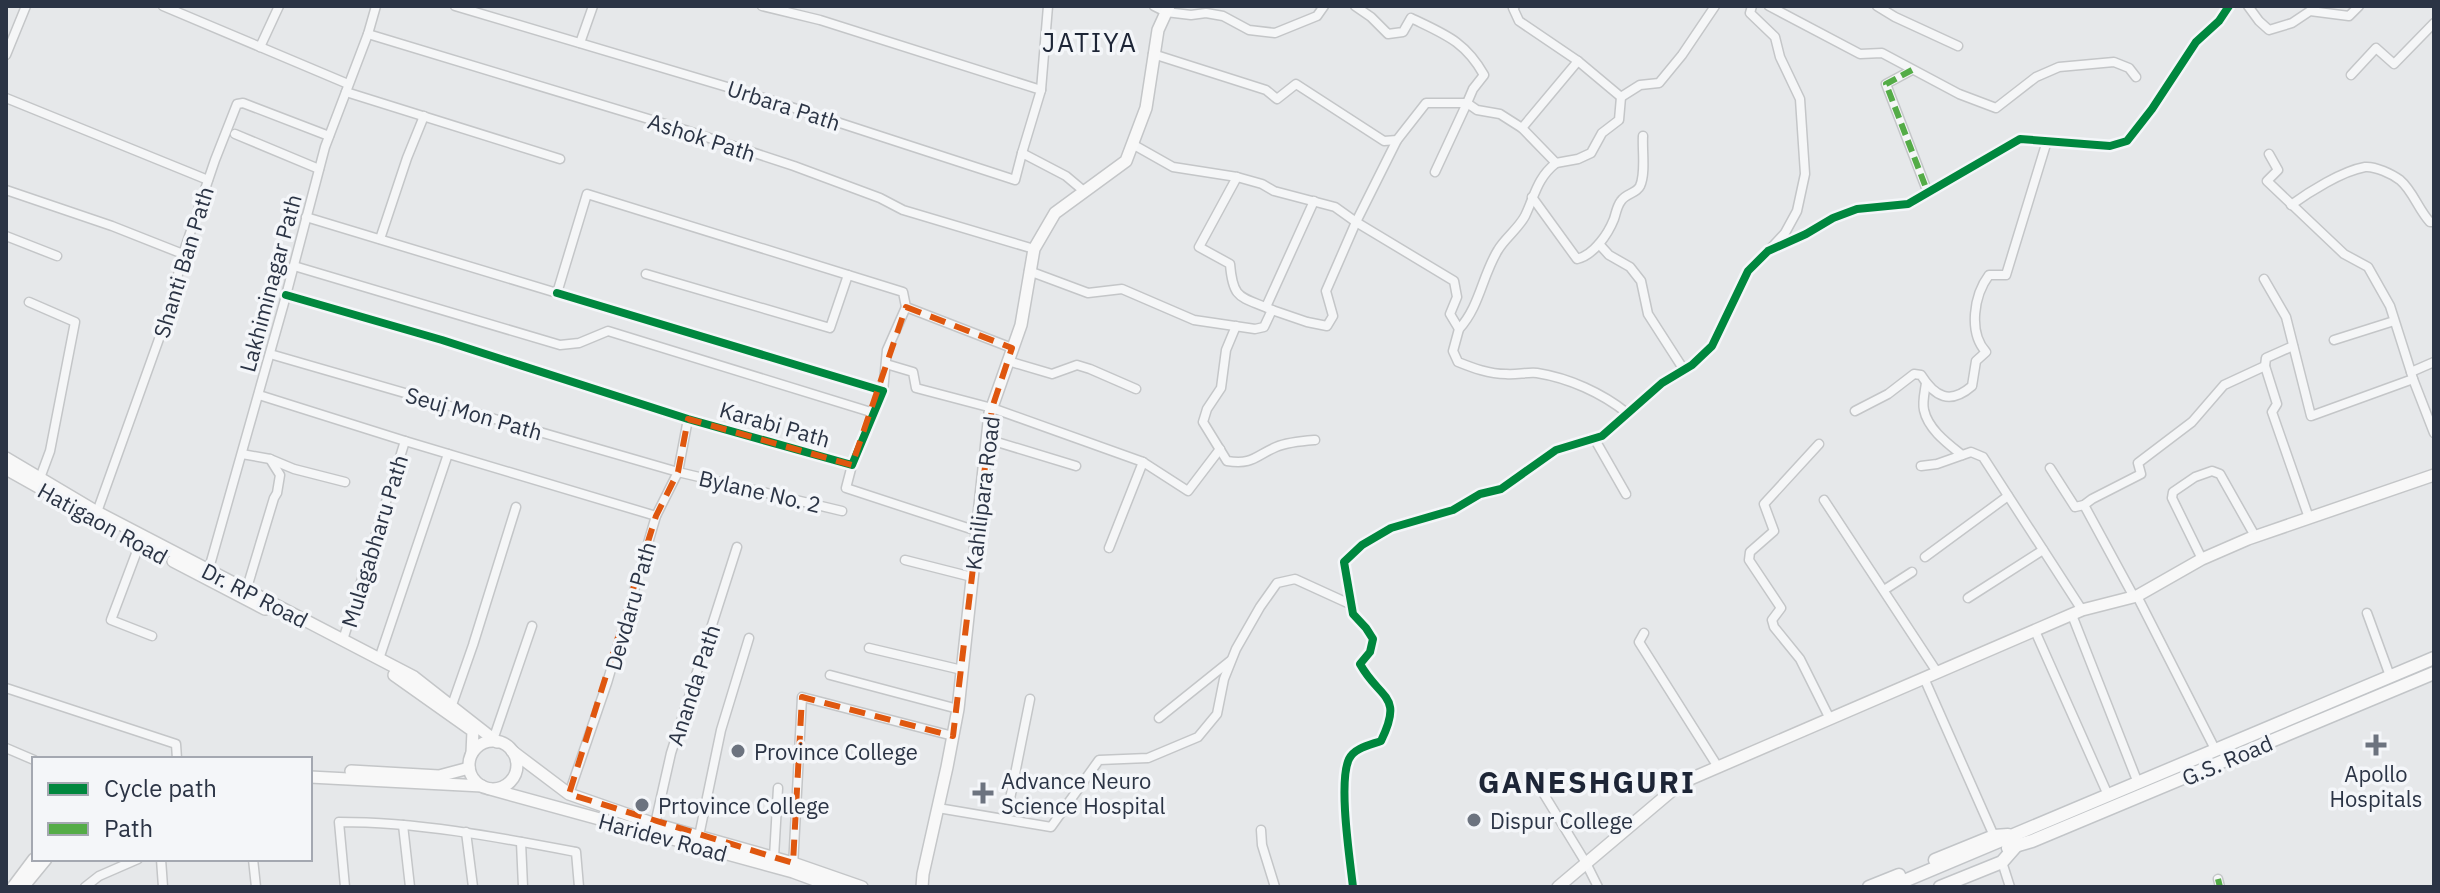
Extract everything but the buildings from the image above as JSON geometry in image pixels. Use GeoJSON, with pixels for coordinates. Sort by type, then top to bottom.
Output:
{"type":"FeatureCollection","features":[{"type":"Feature","properties":{"kind":"main road","name":"Kahilipara Road"},"geometry":{"type":"LineString","coordinates":[[922,887],[958,709],[992,408],[1021,325],[1034,249],[1055,213],[1126,161],[1146,108],[1158,30],[1167,9]]}},
{"type":"Feature","properties":{"kind":"main road","name":"Dr. RP Road"},"geometry":{"type":"LineString","coordinates":[[6,458],[205,574],[246,591],[414,677],[496,739]]}},
{"type":"Feature","properties":{"kind":"main road","name":"Hatigaon Road"},"geometry":{"type":"LineString","coordinates":[[6,469],[140,543],[205,574],[404,680],[473,731],[472,753]]}},
{"type":"Feature","properties":{"kind":"main road"},"geometry":{"type":"LineString","coordinates":[[1558,887],[1681,783],[2077,612],[2135,596],[2202,559],[2255,536],[2434,475]]}},
{"type":"Feature","properties":{"kind":"main road","name":"G.S. Road"},"geometry":{"type":"LineString","coordinates":[[2018,839],[2108,795],[2434,658]]}},
{"type":"Feature","properties":{"kind":"main road","name":"G.S. Road"},"geometry":{"type":"LineString","coordinates":[[2018,839],[2032,841],[2434,673]]}},
{"type":"Feature","properties":{"kind":"main road"},"geometry":{"type":"LineString","coordinates":[[496,739],[512,751],[516,765],[511,780],[498,788],[486,788],[476,782],[469,768],[472,753],[483,743],[496,739]]}},
{"type":"Feature","properties":{"kind":"main road","name":"Haridev Road"},"geometry":{"type":"LineString","coordinates":[[512,751],[569,794],[655,824],[774,857],[834,887]]}},
{"type":"Feature","properties":{"kind":"main road"},"geometry":{"type":"LineString","coordinates":[[312,769],[439,776],[469,768]]}},
{"type":"Feature","properties":{"kind":"main road","name":"Haridev Road"},"geometry":{"type":"LineString","coordinates":[[312,777],[486,788],[862,887]]}},
{"type":"Feature","properties":{"kind":"main road"},"geometry":{"type":"LineString","coordinates":[[1913,887],[2018,839]]}},
{"type":"Feature","properties":{"kind":"main road"},"geometry":{"type":"LineString","coordinates":[[1890,887],[2018,839]]}},
{"type":"Feature","properties":{"kind":"main road"},"geometry":{"type":"LineString","coordinates":[[1869,887],[1998,848]]}},
{"type":"Feature","properties":{"kind":"main road"},"geometry":{"type":"LineString","coordinates":[[1940,887],[1998,848]]}},
{"type":"Feature","properties":{"kind":"main road"},"geometry":{"type":"LineString","coordinates":[[13,887],[32,861]]}},
{"type":"Feature","properties":{"kind":"main road"},"geometry":{"type":"LineString","coordinates":[[23,887],[44,861]]}},
{"type":"Feature","properties":{"kind":"street"},"geometry":{"type":"LineString","coordinates":[[6,55],[26,6]]}},
{"type":"Feature","properties":{"kind":"street"},"geometry":{"type":"LineString","coordinates":[[163,6],[347,88],[560,159]]}},
{"type":"Feature","properties":{"kind":"street"},"geometry":{"type":"LineString","coordinates":[[260,47],[279,6]]}},
{"type":"Feature","properties":{"kind":"street","name":"Lakhiminagar Path"},"geometry":{"type":"LineString","coordinates":[[205,574],[259,395],[319,169],[376,6]]}},
{"type":"Feature","properties":{"kind":"street","name":"Urbara Path"},"geometry":{"type":"LineString","coordinates":[[455,6],[754,95],[1015,180],[1022,153]]}},
{"type":"Feature","properties":{"kind":"street"},"geometry":{"type":"LineString","coordinates":[[580,43],[593,6]]}},
{"type":"Feature","properties":{"kind":"street"},"geometry":{"type":"LineString","coordinates":[[762,6],[820,20],[1041,90]]}},
{"type":"Feature","properties":{"kind":"street"},"geometry":{"type":"LineString","coordinates":[[1035,6],[1047,8],[1041,90],[1022,153],[1066,176],[1085,192]]}},
{"type":"Feature","properties":{"kind":"street"},"geometry":{"type":"LineString","coordinates":[[1154,6],[1191,15],[1206,13],[1223,16],[1249,30],[1275,33],[1317,16],[1324,6]]}},
{"type":"Feature","properties":{"kind":"street"},"geometry":{"type":"LineString","coordinates":[[1355,6],[1388,34],[1403,32],[1411,18],[1450,36],[1476,60],[1484,75],[1473,89],[1435,172]]}},
{"type":"Feature","properties":{"kind":"street"},"geometry":{"type":"LineString","coordinates":[[1515,6],[1513,8],[1519,21],[1578,61],[1621,97]]}},
{"type":"Feature","properties":{"kind":"street"},"geometry":{"type":"LineString","coordinates":[[1621,97],[1640,85],[1659,83],[1715,6]]}},
{"type":"Feature","properties":{"kind":"street"},"geometry":{"type":"LineString","coordinates":[[1353,887],[1346,819],[1345,786],[1349,759],[1362,747],[1381,741],[1391,720],[1391,704],[1360,664],[1370,652],[1373,639],[1353,614],[1344,562],[1362,545],[1391,528],[1453,510],[1480,494],[1501,489],[1556,450],[1602,436],[1662,383],[1684,370],[1712,346],[1748,271],[1785,233],[1797,211],[1805,174],[1800,99],[1780,57],[1775,37],[1750,13],[1752,6]]}},
{"type":"Feature","properties":{"kind":"street"},"geometry":{"type":"LineString","coordinates":[[1769,6],[1860,54],[1882,53],[1959,94],[1996,108],[2036,77],[2059,67],[2114,62],[2129,68],[2136,77]]}},
{"type":"Feature","properties":{"kind":"street"},"geometry":{"type":"LineString","coordinates":[[1877,6],[1958,46]]}},
{"type":"Feature","properties":{"kind":"street"},"geometry":{"type":"LineString","coordinates":[[1768,251],[1857,209],[1908,204],[2020,139],[2110,146],[2127,141],[2196,42],[2219,21],[2229,6]]}},
{"type":"Feature","properties":{"kind":"street"},"geometry":{"type":"LineString","coordinates":[[2248,6],[2269,30],[2292,23],[2310,11],[2349,16],[2359,6]]}},
{"type":"Feature","properties":{"kind":"street"},"geometry":{"type":"LineString","coordinates":[[2351,75],[2376,48],[2394,64],[2434,23]]}},
{"type":"Feature","properties":{"kind":"street","name":"Ashok Path"},"geometry":{"type":"LineString","coordinates":[[368,34],[685,130],[794,166],[880,198],[903,210],[1034,249]]}},
{"type":"Feature","properties":{"kind":"street"},"geometry":{"type":"LineString","coordinates":[[1153,54],[1266,90],[1277,99],[1296,84],[1384,141],[1397,140]]}},
{"type":"Feature","properties":{"kind":"street"},"geometry":{"type":"LineString","coordinates":[[1522,128],[1578,61]]}},
{"type":"Feature","properties":{"kind":"street"},"geometry":{"type":"LineString","coordinates":[[1912,70],[1886,84],[1928,193]]}},
{"type":"Feature","properties":{"kind":"street"},"geometry":{"type":"LineString","coordinates":[[1621,97],[1619,120],[1602,133],[1591,153],[1556,163],[1544,172],[1524,217],[1496,253],[1478,300],[1459,329],[1453,351],[1458,362],[1477,370],[1505,375],[1535,373],[1565,380],[1604,397],[1627,413]]}},
{"type":"Feature","properties":{"kind":"street"},"geometry":{"type":"LineString","coordinates":[[6,98],[208,180]]}},
{"type":"Feature","properties":{"kind":"street"},"geometry":{"type":"LineString","coordinates":[[1237,177],[1199,247],[1230,264],[1232,285],[1240,296],[1307,322],[1327,326],[1333,316],[1326,291],[1356,222],[1397,140],[1426,103],[1467,103],[1477,110],[1500,114],[1522,128],[1556,163]]}},
{"type":"Feature","properties":{"kind":"street","name":"Shanti Ban Path"},"geometry":{"type":"LineString","coordinates":[[97,512],[169,311],[183,254],[237,104],[329,136]]}},
{"type":"Feature","properties":{"kind":"street"},"geometry":{"type":"LineString","coordinates":[[380,239],[424,116]]}},
{"type":"Feature","properties":{"kind":"street"},"geometry":{"type":"LineString","coordinates":[[235,134],[319,169]]}},
{"type":"Feature","properties":{"kind":"street"},"geometry":{"type":"LineString","coordinates":[[1532,197],[1577,259],[1585,257],[1599,244],[1621,201],[1627,194],[1637,191],[1641,183],[1643,136]]}},
{"type":"Feature","properties":{"kind":"street"},"geometry":{"type":"LineString","coordinates":[[1855,411],[1888,394],[1914,374],[1921,375],[1941,395],[1951,399],[1972,386],[1976,361],[1986,352],[1981,346],[1974,316],[1979,289],[1989,275],[2006,275],[2047,141]]}},
{"type":"Feature","properties":{"kind":"street"},"geometry":{"type":"LineString","coordinates":[[1134,145],[1173,167],[1237,177],[1274,191],[1335,207],[1454,281],[1457,297],[1450,314],[1459,329]]}},
{"type":"Feature","properties":{"kind":"street"},"geometry":{"type":"LineString","coordinates":[[2269,154],[2278,170],[2267,181],[2344,254],[2368,267],[2390,306],[2434,433]]}},
{"type":"Feature","properties":{"kind":"street"},"geometry":{"type":"LineString","coordinates":[[2291,205],[2320,185],[2366,167],[2386,172],[2401,181],[2425,216],[2434,222]]}},
{"type":"Feature","properties":{"kind":"street"},"geometry":{"type":"LineString","coordinates":[[6,190],[183,254]]}},
{"type":"Feature","properties":{"kind":"street"},"geometry":{"type":"LineString","coordinates":[[557,293],[587,194],[903,292],[906,307],[1012,348]]}},
{"type":"Feature","properties":{"kind":"street"},"geometry":{"type":"LineString","coordinates":[[1029,271],[1088,293],[1122,289],[1194,320],[1255,329],[1264,327],[1314,201]]}},
{"type":"Feature","properties":{"kind":"street"},"geometry":{"type":"LineString","coordinates":[[306,217],[883,391]]}},
{"type":"Feature","properties":{"kind":"street"},"geometry":{"type":"LineString","coordinates":[[6,236],[57,256]]}},
{"type":"Feature","properties":{"kind":"street"},"geometry":{"type":"LineString","coordinates":[[1599,244],[1609,255],[1630,267],[1641,281],[1648,314],[1684,370]]}},
{"type":"Feature","properties":{"kind":"street"},"geometry":{"type":"LineString","coordinates":[[294,266],[560,345],[579,343],[608,331],[874,413]]}},
{"type":"Feature","properties":{"kind":"street"},"geometry":{"type":"LineString","coordinates":[[646,274],[830,328],[848,275]]}},
{"type":"Feature","properties":{"kind":"street"},"geometry":{"type":"LineString","coordinates":[[2264,279],[2286,317],[2311,416],[2412,376],[2434,362]]}},
{"type":"Feature","properties":{"kind":"street","name":"Karabi Path"},"geometry":{"type":"LineString","coordinates":[[286,295],[442,340],[688,419],[852,465],[883,391],[887,350],[906,307]]}},
{"type":"Feature","properties":{"kind":"street"},"geometry":{"type":"LineString","coordinates":[[29,302],[75,322],[50,451],[40,478]]}},
{"type":"Feature","properties":{"kind":"street"},"geometry":{"type":"LineString","coordinates":[[2334,340],[2394,321]]}},
{"type":"Feature","properties":{"kind":"street"},"geometry":{"type":"LineString","coordinates":[[1236,326],[1226,350],[1221,388],[1207,409],[1203,422],[1227,461],[1254,461],[1276,447],[1315,440]]}},
{"type":"Feature","properties":{"kind":"street"},"geometry":{"type":"LineString","coordinates":[[2293,346],[2266,358],[2265,366],[2277,404],[2272,412],[2309,518]]}},
{"type":"Feature","properties":{"kind":"street","name":"Seuj Mon Path"},"geometry":{"type":"LineString","coordinates":[[270,354],[678,472]]}},
{"type":"Feature","properties":{"kind":"street"},"geometry":{"type":"LineString","coordinates":[[1008,361],[1052,374],[1077,365],[1136,389]]}},
{"type":"Feature","properties":{"kind":"street"},"geometry":{"type":"LineString","coordinates":[[886,364],[913,372],[916,388],[992,408],[1143,462],[1188,491],[1220,449]]}},
{"type":"Feature","properties":{"kind":"street"},"geometry":{"type":"LineString","coordinates":[[2050,468],[2075,507],[2084,505],[2141,474],[2138,463],[2192,422],[2224,385],[2265,366]]}},
{"type":"Feature","properties":{"kind":"street"},"geometry":{"type":"LineString","coordinates":[[1926,383],[1923,407],[1926,415],[1939,436],[1962,455]]}},
{"type":"Feature","properties":{"kind":"street"},"geometry":{"type":"LineString","coordinates":[[259,395],[656,516]]}},
{"type":"Feature","properties":{"kind":"street","name":"Devdaru Path"},"geometry":{"type":"LineString","coordinates":[[569,794],[607,683],[656,516],[678,472],[688,419]]}},
{"type":"Feature","properties":{"kind":"street"},"geometry":{"type":"LineString","coordinates":[[1594,438],[1626,494]]}},
{"type":"Feature","properties":{"kind":"street"},"geometry":{"type":"LineString","coordinates":[[987,439],[1076,466]]}},
{"type":"Feature","properties":{"kind":"street","name":"Mulagabharu Path"},"geometry":{"type":"LineString","coordinates":[[343,640],[405,441]]}},
{"type":"Feature","properties":{"kind":"street"},"geometry":{"type":"LineString","coordinates":[[1819,444],[1764,504],[1774,531],[1750,552],[1749,560],[1781,608],[1772,620],[1774,627],[1800,659],[1830,719]]}},
{"type":"Feature","properties":{"kind":"street"},"geometry":{"type":"LineString","coordinates":[[1921,466],[1971,452],[1983,457],[2043,550],[2077,612],[2138,783]]}},
{"type":"Feature","properties":{"kind":"street"},"geometry":{"type":"LineString","coordinates":[[242,454],[270,459],[294,469],[345,482]]}},
{"type":"Feature","properties":{"kind":"street"},"geometry":{"type":"LineString","coordinates":[[379,659],[448,454]]}},
{"type":"Feature","properties":{"kind":"street"},"geometry":{"type":"LineString","coordinates":[[246,591],[277,493],[280,475],[270,459]]}},
{"type":"Feature","properties":{"kind":"street"},"geometry":{"type":"LineString","coordinates":[[1109,548],[1143,462]]}},
{"type":"Feature","properties":{"kind":"street"},"geometry":{"type":"LineString","coordinates":[[852,465],[846,488],[977,531]]}},
{"type":"Feature","properties":{"kind":"street"},"geometry":{"type":"LineString","coordinates":[[2202,559],[2172,498],[2173,492],[2195,477],[2212,471],[2220,474],[2255,536]]}},
{"type":"Feature","properties":{"kind":"street","name":"Bylane No. 2"},"geometry":{"type":"LineString","coordinates":[[678,472],[842,511]]}},
{"type":"Feature","properties":{"kind":"street"},"geometry":{"type":"LineString","coordinates":[[1925,557],[2008,496]]}},
{"type":"Feature","properties":{"kind":"street"},"geometry":{"type":"LineString","coordinates":[[1824,500],[1937,672]]}},
{"type":"Feature","properties":{"kind":"street"},"geometry":{"type":"LineString","coordinates":[[2084,505],[2216,751]]}},
{"type":"Feature","properties":{"kind":"street"},"geometry":{"type":"LineString","coordinates":[[452,705],[516,507]]}},
{"type":"Feature","properties":{"kind":"street"},"geometry":{"type":"LineString","coordinates":[[140,543],[111,620],[152,636]]}},
{"type":"Feature","properties":{"kind":"street","name":"Ananda Path"},"geometry":{"type":"LineString","coordinates":[[655,824],[671,753],[737,547]]}},
{"type":"Feature","properties":{"kind":"street"},"geometry":{"type":"LineString","coordinates":[[1968,598],[2043,550]]}},
{"type":"Feature","properties":{"kind":"street"},"geometry":{"type":"LineString","coordinates":[[905,560],[972,577]]}},
{"type":"Feature","properties":{"kind":"street"},"geometry":{"type":"LineString","coordinates":[[1884,590],[1912,572]]}},
{"type":"Feature","properties":{"kind":"street"},"geometry":{"type":"LineString","coordinates":[[938,808],[1051,827],[1099,760],[1148,758],[1198,737],[1217,714],[1224,679],[1232,660],[1260,607],[1277,583],[1295,579],[1352,605]]}},
{"type":"Feature","properties":{"kind":"street"},"geometry":{"type":"LineString","coordinates":[[2367,613],[2390,676]]}},
{"type":"Feature","properties":{"kind":"street"},"geometry":{"type":"LineString","coordinates":[[496,739],[532,626]]}},
{"type":"Feature","properties":{"kind":"street"},"geometry":{"type":"LineString","coordinates":[[2035,631],[2108,795]]}},
{"type":"Feature","properties":{"kind":"street"},"geometry":{"type":"LineString","coordinates":[[1644,633],[1639,642],[1718,767]]}},
{"type":"Feature","properties":{"kind":"street"},"geometry":{"type":"LineString","coordinates":[[699,836],[721,730],[749,638]]}},
{"type":"Feature","properties":{"kind":"street"},"geometry":{"type":"LineString","coordinates":[[869,648],[962,670]]}},
{"type":"Feature","properties":{"kind":"street"},"geometry":{"type":"LineString","coordinates":[[1159,718],[1232,660]]}},
{"type":"Feature","properties":{"kind":"street"},"geometry":{"type":"LineString","coordinates":[[830,675],[958,709]]}},
{"type":"Feature","properties":{"kind":"street"},"geometry":{"type":"LineString","coordinates":[[1924,678],[1998,848],[2010,887]]}},
{"type":"Feature","properties":{"kind":"street"},"geometry":{"type":"LineString","coordinates":[[6,688],[176,744],[177,757]]}},
{"type":"Feature","properties":{"kind":"street"},"geometry":{"type":"LineString","coordinates":[[793,868],[802,697],[953,736]]}},
{"type":"Feature","properties":{"kind":"street"},"geometry":{"type":"LineString","coordinates":[[1006,819],[1030,699]]}},
{"type":"Feature","properties":{"kind":"street"},"geometry":{"type":"LineString","coordinates":[[6,748],[32,759]]}},
{"type":"Feature","properties":{"kind":"street"},"geometry":{"type":"LineString","coordinates":[[1534,778],[1598,887]]}},
{"type":"Feature","properties":{"kind":"street"},"geometry":{"type":"LineString","coordinates":[[774,857],[778,788]]}},
{"type":"Feature","properties":{"kind":"street"},"geometry":{"type":"LineString","coordinates":[[345,887],[339,822],[466,832],[576,852],[579,887]]}},
{"type":"Feature","properties":{"kind":"street"},"geometry":{"type":"LineString","coordinates":[[403,825],[410,887]]}},
{"type":"Feature","properties":{"kind":"street"},"geometry":{"type":"LineString","coordinates":[[1261,830],[1262,845],[1275,887]]}},
{"type":"Feature","properties":{"kind":"street"},"geometry":{"type":"LineString","coordinates":[[466,832],[473,887]]}},
{"type":"Feature","properties":{"kind":"street"},"geometry":{"type":"LineString","coordinates":[[521,842],[523,887]]}},
{"type":"Feature","properties":{"kind":"street"},"geometry":{"type":"LineString","coordinates":[[85,887],[99,876],[133,861]]}},
{"type":"Feature","properties":{"kind":"street"},"geometry":{"type":"LineString","coordinates":[[161,861],[163,887]]}},
{"type":"Feature","properties":{"kind":"street"},"geometry":{"type":"LineString","coordinates":[[253,861],[256,887]]}},
{"type":"Feature","properties":{"kind":"highlighted area"},"geometry":{"type":"Polygon","coordinates":[[[906,307],[1012,348],[992,408],[953,736],[802,697],[793,863],[569,794],[656,516],[678,472],[688,419],[852,465],[906,307]]]}},
{"type":"Feature","properties":{"kind":"marked path"},"geometry":{"type":"LineString","coordinates":[[1912,70],[1886,84],[1928,193]]}},
{"type":"Feature","properties":{"kind":"marked path"},"geometry":{"type":"LineString","coordinates":[[2218,879],[2220,887]]}},
{"type":"Feature","properties":{"kind":"cycle path"},"geometry":{"type":"LineString","coordinates":[[1353,887],[1346,822],[1346,770],[1355,752],[1381,741],[1388,726],[1390,705],[1360,664],[1370,652],[1373,639],[1353,614],[1344,562],[1362,545],[1391,528],[1453,510],[1480,494],[1501,489],[1556,450],[1602,436],[1662,383],[1692,365],[1712,346],[1748,271],[1768,251],[1857,209],[1908,204],[2020,139],[2110,146],[2127,141],[2196,42],[2219,21],[2229,6]]}},
{"type":"Feature","properties":{"kind":"cycle path"},"geometry":{"type":"LineString","coordinates":[[286,295],[442,340],[688,419],[852,465],[883,391],[557,293]]}},
{"type":"Feature","properties":{"kind":"place","name":"Apollo Hospitals"},"geometry":{"type":"Point","coordinates":[2376,745]}},
{"type":"Feature","properties":{"kind":"place","name":"Province College"},"geometry":{"type":"Point","coordinates":[738,751]}},
{"type":"Feature","properties":{"kind":"place","name":"Advance Neuro Science Hospital"},"geometry":{"type":"Point","coordinates":[983,793]}},
{"type":"Feature","properties":{"kind":"place","name":"Prtovince College"},"geometry":{"type":"Point","coordinates":[642,805]}},
{"type":"Feature","properties":{"kind":"place","name":"Dispur College"},"geometry":{"type":"Point","coordinates":[1474,820]}},
{"type":"Feature","properties":{"kind":"district","name":"JATIYA"},"geometry":{"type":"Point","coordinates":[1090,42]}},
{"type":"Feature","properties":{"kind":"district","name":"GANESHGURI"},"geometry":{"type":"Point","coordinates":[1587,781]}}]}
